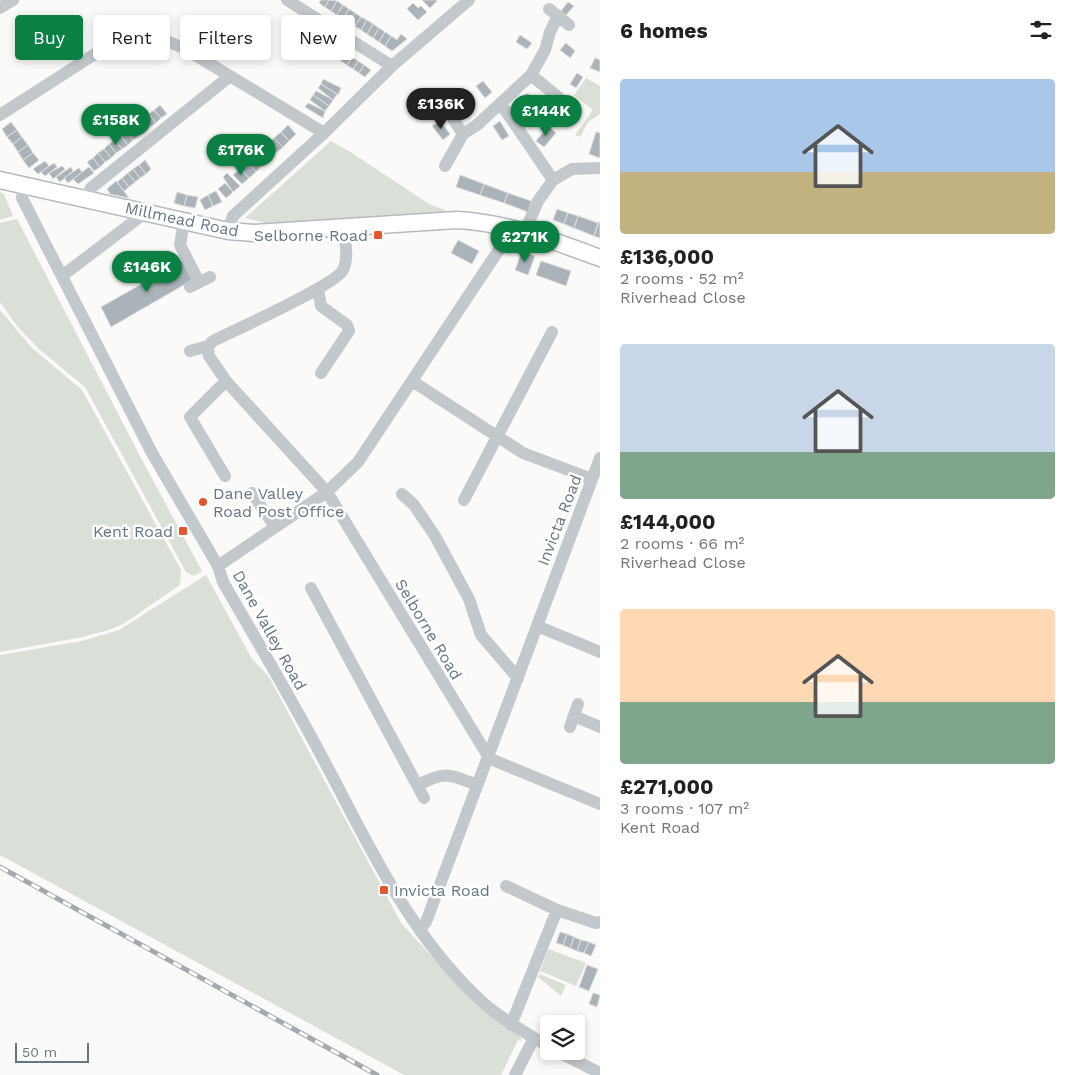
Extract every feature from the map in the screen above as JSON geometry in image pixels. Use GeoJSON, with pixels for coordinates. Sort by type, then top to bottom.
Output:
{"type":"FeatureCollection","features":[{"type":"Feature","properties":{"kind":"main road","name":"Millmead Road"},"geometry":{"type":"LineString","coordinates":[[0,180],[228,231],[254,233],[457,220],[487,222],[520,229],[600,258]]}},
{"type":"Feature","properties":{"kind":"street"},"geometry":{"type":"LineString","coordinates":[[0,8],[14,0]]}},
{"type":"Feature","properties":{"kind":"street"},"geometry":{"type":"LineString","coordinates":[[288,0],[392,66]]}},
{"type":"Feature","properties":{"kind":"street"},"geometry":{"type":"LineString","coordinates":[[228,231],[233,216],[324,133],[392,66],[469,0]]}},
{"type":"Feature","properties":{"kind":"street"},"geometry":{"type":"LineString","coordinates":[[445,166],[463,134],[478,125],[531,75],[545,50],[554,12],[569,25]]}},
{"type":"Feature","properties":{"kind":"street"},"geometry":{"type":"LineString","coordinates":[[0,115],[110,45],[127,37],[169,40],[324,133]]}},
{"type":"Feature","properties":{"kind":"street"},"geometry":{"type":"LineString","coordinates":[[531,75],[558,97]]}},
{"type":"Feature","properties":{"kind":"street"},"geometry":{"type":"LineString","coordinates":[[87,198],[91,188],[230,76]]}},
{"type":"Feature","properties":{"kind":"street"},"geometry":{"type":"LineString","coordinates":[[502,104],[552,180]]}},
{"type":"Feature","properties":{"kind":"street"},"geometry":{"type":"LineString","coordinates":[[453,119],[463,134]]}},
{"type":"Feature","properties":{"kind":"street"},"geometry":{"type":"LineString","coordinates":[[218,566],[327,492],[358,462],[552,180],[572,169],[600,168]]}},
{"type":"Feature","properties":{"kind":"street","name":"Dane Valley Road"},"geometry":{"type":"LineString","coordinates":[[24,185],[22,198],[152,453],[218,566],[223,582],[309,731],[408,914],[431,948],[475,995],[511,1024],[540,1042]]}},
{"type":"Feature","properties":{"kind":"street"},"geometry":{"type":"LineString","coordinates":[[62,276],[145,213]]}},
{"type":"Feature","properties":{"kind":"street"},"geometry":{"type":"LineString","coordinates":[[184,221],[180,245],[200,282]]}},
{"type":"Feature","properties":{"kind":"street"},"geometry":{"type":"LineString","coordinates":[[190,351],[208,346],[337,278],[346,262],[344,228]]}},
{"type":"Feature","properties":{"kind":"street"},"geometry":{"type":"LineString","coordinates":[[318,289],[321,306],[347,325],[349,331],[320,373]]}},
{"type":"Feature","properties":{"kind":"street"},"geometry":{"type":"LineString","coordinates":[[464,500],[552,332]]}},
{"type":"Feature","properties":{"kind":"street","name":"Selborne Road"},"geometry":{"type":"LineString","coordinates":[[208,346],[209,356],[226,381],[327,492],[488,757]]}},
{"type":"Feature","properties":{"kind":"street"},"geometry":{"type":"LineString","coordinates":[[224,476],[190,417],[226,381]]}},
{"type":"Feature","properties":{"kind":"street"},"geometry":{"type":"LineString","coordinates":[[412,381],[523,453],[592,479]]}},
{"type":"Feature","properties":{"kind":"street","name":"Invicta Road"},"geometry":{"type":"LineString","coordinates":[[420,930],[426,922],[600,458]]}},
{"type":"Feature","properties":{"kind":"street"},"geometry":{"type":"LineString","coordinates":[[252,493],[275,527]]}},
{"type":"Feature","properties":{"kind":"street"},"geometry":{"type":"LineString","coordinates":[[402,494],[414,505],[435,536],[469,599],[481,635],[518,678]]}},
{"type":"Feature","properties":{"kind":"street"},"geometry":{"type":"LineString","coordinates":[[311,588],[424,798]]}},
{"type":"Feature","properties":{"kind":"street"},"geometry":{"type":"LineString","coordinates":[[537,626],[600,652]]}},
{"type":"Feature","properties":{"kind":"street"},"geometry":{"type":"LineString","coordinates":[[574,716],[600,727]]}},
{"type":"Feature","properties":{"kind":"street"},"geometry":{"type":"LineString","coordinates":[[488,757],[600,804]]}},
{"type":"Feature","properties":{"kind":"street"},"geometry":{"type":"LineString","coordinates":[[418,785],[436,776],[447,774],[477,785]]}},
{"type":"Feature","properties":{"kind":"street"},"geometry":{"type":"LineString","coordinates":[[506,886],[557,910],[596,923],[600,922]]}},
{"type":"Feature","properties":{"kind":"street"},"geometry":{"type":"LineString","coordinates":[[511,1024],[557,910]]}},
{"type":"Feature","properties":{"kind":"street"},"geometry":{"type":"LineString","coordinates":[[515,1075],[534,1038]]}},
{"type":"Feature","properties":{"kind":"street"},"geometry":{"type":"LineString","coordinates":[[574,1060],[600,1073]]}},
{"type":"Feature","properties":{"kind":"shaded area"},"geometry":{"type":"Polygon","coordinates":[[[586,78],[600,86],[600,114],[588,122],[580,137],[575,135],[593,110],[574,95],[586,78]]]}},
{"type":"Feature","properties":{"kind":"shaded area"},"geometry":{"type":"Polygon","coordinates":[[[331,141],[429,204],[450,212],[266,223],[245,218],[331,141]]]}},
{"type":"Feature","properties":{"kind":"shaded area"},"geometry":{"type":"Polygon","coordinates":[[[0,192],[4,194],[13,216],[0,220],[0,192]]]}},
{"type":"Feature","properties":{"kind":"shaded area"},"geometry":{"type":"Polygon","coordinates":[[[17,219],[202,571],[194,576],[186,572],[85,387],[39,349],[17,326],[0,302],[0,223],[17,219]]]}},
{"type":"Feature","properties":{"kind":"shaded area"},"geometry":{"type":"Polygon","coordinates":[[[0,310],[31,347],[82,390],[181,570],[180,585],[123,624],[109,630],[78,638],[0,652],[0,310]]]}},
{"type":"Feature","properties":{"kind":"shaded area"},"geometry":{"type":"Polygon","coordinates":[[[206,575],[252,659],[269,677],[401,923],[446,972],[521,1038],[522,1041],[518,1040],[501,1075],[404,1075],[0,855],[0,655],[82,641],[119,630],[206,575]]]}},
{"type":"Feature","properties":{"kind":"shaded area"},"geometry":{"type":"Polygon","coordinates":[[[548,949],[586,963],[576,986],[540,971],[548,949]]]}},
{"type":"Feature","properties":{"kind":"shaded area"},"geometry":{"type":"Polygon","coordinates":[[[540,974],[566,985],[561,996],[538,977],[540,974]]]}},
{"type":"Feature","properties":{"kind":"building"},"geometry":{"type":"Polygon","coordinates":[[[321,0],[329,0],[325,7],[319,3],[321,0]]]}},
{"type":"Feature","properties":{"kind":"building"},"geometry":{"type":"Polygon","coordinates":[[[329,0],[337,1],[331,11],[325,7],[329,0]]]}},
{"type":"Feature","properties":{"kind":"building"},"geometry":{"type":"Polygon","coordinates":[[[422,0],[436,0],[437,1],[430,8],[422,0]]]}},
{"type":"Feature","properties":{"kind":"building"},"geometry":{"type":"Polygon","coordinates":[[[337,1],[343,5],[337,15],[331,11],[337,1]]]}},
{"type":"Feature","properties":{"kind":"building"},"geometry":{"type":"Polygon","coordinates":[[[568,2],[574,6],[566,15],[561,11],[568,2]]]}},
{"type":"Feature","properties":{"kind":"building"},"geometry":{"type":"Polygon","coordinates":[[[413,3],[418,8],[421,6],[427,12],[418,20],[407,9],[413,3]]]}},
{"type":"Feature","properties":{"kind":"building"},"geometry":{"type":"Polygon","coordinates":[[[343,5],[349,9],[345,15],[337,15],[343,5]]]}},
{"type":"Feature","properties":{"kind":"building"},"geometry":{"type":"Polygon","coordinates":[[[349,9],[355,13],[354,15],[345,15],[349,9]]]}},
{"type":"Feature","properties":{"kind":"building"},"geometry":{"type":"Polygon","coordinates":[[[355,13],[361,17],[355,26],[355,15],[355,13]]]}},
{"type":"Feature","properties":{"kind":"building"},"geometry":{"type":"Polygon","coordinates":[[[361,17],[367,20],[361,30],[355,26],[361,17]]]}},
{"type":"Feature","properties":{"kind":"building"},"geometry":{"type":"Polygon","coordinates":[[[367,20],[373,24],[367,34],[361,30],[367,20]]]}},
{"type":"Feature","properties":{"kind":"building"},"geometry":{"type":"Polygon","coordinates":[[[373,24],[379,28],[373,38],[367,34],[373,24]]]}},
{"type":"Feature","properties":{"kind":"building"},"geometry":{"type":"Polygon","coordinates":[[[379,28],[385,32],[379,42],[373,38],[379,28]]]}},
{"type":"Feature","properties":{"kind":"building"},"geometry":{"type":"Polygon","coordinates":[[[385,32],[391,36],[385,46],[379,42],[385,32]]]}},
{"type":"Feature","properties":{"kind":"building"},"geometry":{"type":"Polygon","coordinates":[[[401,34],[407,39],[392,51],[385,46],[391,36],[397,40],[401,34]]]}},
{"type":"Feature","properties":{"kind":"building"},"geometry":{"type":"Polygon","coordinates":[[[520,35],[532,43],[527,49],[516,42],[520,35]]]}},
{"type":"Feature","properties":{"kind":"building"},"geometry":{"type":"Polygon","coordinates":[[[566,43],[575,51],[570,58],[560,50],[566,43]]]}},
{"type":"Feature","properties":{"kind":"building"},"geometry":{"type":"Polygon","coordinates":[[[595,58],[600,60],[600,72],[590,68],[595,58]]]}},
{"type":"Feature","properties":{"kind":"building"},"geometry":{"type":"Polygon","coordinates":[[[355,59],[358,61],[353,69],[347,65],[350,60],[355,59]]]}},
{"type":"Feature","properties":{"kind":"building"},"geometry":{"type":"Polygon","coordinates":[[[342,60],[350,60],[347,65],[342,60]]]}},
{"type":"Feature","properties":{"kind":"building"},"geometry":{"type":"Polygon","coordinates":[[[358,61],[364,65],[359,73],[353,69],[358,61]]]}},
{"type":"Feature","properties":{"kind":"building"},"geometry":{"type":"Polygon","coordinates":[[[364,65],[371,70],[365,77],[359,73],[364,65]]]}},
{"type":"Feature","properties":{"kind":"building"},"geometry":{"type":"Polygon","coordinates":[[[577,73],[583,77],[576,88],[570,84],[577,73]]]}},
{"type":"Feature","properties":{"kind":"building"},"geometry":{"type":"Polygon","coordinates":[[[323,79],[341,88],[338,95],[321,84],[323,79]]]}},
{"type":"Feature","properties":{"kind":"building"},"geometry":{"type":"Polygon","coordinates":[[[483,81],[492,92],[485,98],[476,86],[483,81]]]}},
{"type":"Feature","properties":{"kind":"building"},"geometry":{"type":"Polygon","coordinates":[[[321,84],[337,94],[333,100],[318,88],[321,84]]]}},
{"type":"Feature","properties":{"kind":"building"},"geometry":{"type":"Polygon","coordinates":[[[316,91],[333,100],[329,106],[313,95],[316,91]]]}},
{"type":"Feature","properties":{"kind":"building"},"geometry":{"type":"Polygon","coordinates":[[[527,93],[535,99],[527,109],[519,103],[527,93]]]}},
{"type":"Feature","properties":{"kind":"building"},"geometry":{"type":"Polygon","coordinates":[[[313,95],[329,106],[325,111],[310,100],[313,95]]]}},
{"type":"Feature","properties":{"kind":"building"},"geometry":{"type":"Polygon","coordinates":[[[308,103],[325,111],[323,118],[305,107],[308,103]]]}},
{"type":"Feature","properties":{"kind":"building"},"geometry":{"type":"Polygon","coordinates":[[[160,105],[167,114],[161,118],[154,110],[160,105]]]}},
{"type":"Feature","properties":{"kind":"building"},"geometry":{"type":"Polygon","coordinates":[[[154,110],[161,118],[156,123],[149,114],[154,110]]]}},
{"type":"Feature","properties":{"kind":"building"},"geometry":{"type":"Polygon","coordinates":[[[563,111],[574,119],[567,127],[556,119],[563,111]]]}},
{"type":"Feature","properties":{"kind":"building"},"geometry":{"type":"Polygon","coordinates":[[[149,114],[156,123],[150,127],[143,118],[149,114]]]}},
{"type":"Feature","properties":{"kind":"building"},"geometry":{"type":"Polygon","coordinates":[[[143,118],[150,127],[144,132],[138,123],[143,118]]]}},
{"type":"Feature","properties":{"kind":"building"},"geometry":{"type":"Polygon","coordinates":[[[440,121],[450,134],[443,140],[432,126],[440,121]]]}},
{"type":"Feature","properties":{"kind":"building"},"geometry":{"type":"Polygon","coordinates":[[[500,121],[509,136],[502,140],[493,126],[500,121]]]}},
{"type":"Feature","properties":{"kind":"building"},"geometry":{"type":"Polygon","coordinates":[[[11,122],[17,130],[7,137],[2,129],[11,122]]]}},
{"type":"Feature","properties":{"kind":"building"},"geometry":{"type":"Polygon","coordinates":[[[138,123],[144,132],[139,136],[132,127],[138,123]]]}},
{"type":"Feature","properties":{"kind":"building"},"geometry":{"type":"Polygon","coordinates":[[[288,125],[296,134],[289,141],[281,132],[288,125]]]}},
{"type":"Feature","properties":{"kind":"building"},"geometry":{"type":"Polygon","coordinates":[[[549,126],[556,133],[544,147],[536,141],[549,126]]]}},
{"type":"Feature","properties":{"kind":"building"},"geometry":{"type":"Polygon","coordinates":[[[132,127],[139,136],[133,140],[126,131],[132,127]]]}},
{"type":"Feature","properties":{"kind":"building"},"geometry":{"type":"Polygon","coordinates":[[[17,130],[22,137],[13,144],[7,137],[17,130]]]}},
{"type":"Feature","properties":{"kind":"building"},"geometry":{"type":"Polygon","coordinates":[[[126,131],[133,140],[128,145],[121,136],[126,131]]]}},
{"type":"Feature","properties":{"kind":"building"},"geometry":{"type":"Polygon","coordinates":[[[281,132],[289,141],[283,147],[274,138],[281,132]]]}},
{"type":"Feature","properties":{"kind":"building"},"geometry":{"type":"Polygon","coordinates":[[[596,132],[600,133],[600,158],[589,154],[596,132]]]}},
{"type":"Feature","properties":{"kind":"building"},"geometry":{"type":"Polygon","coordinates":[[[121,136],[128,145],[122,149],[115,140],[121,136]]]}},
{"type":"Feature","properties":{"kind":"building"},"geometry":{"type":"Polygon","coordinates":[[[22,137],[28,145],[18,152],[13,144],[22,137]]]}},
{"type":"Feature","properties":{"kind":"building"},"geometry":{"type":"Polygon","coordinates":[[[274,138],[283,147],[276,153],[268,144],[274,138]]]}},
{"type":"Feature","properties":{"kind":"building"},"geometry":{"type":"Polygon","coordinates":[[[115,140],[122,149],[116,153],[109,144],[115,140]]]}},
{"type":"Feature","properties":{"kind":"building"},"geometry":{"type":"Polygon","coordinates":[[[109,144],[116,153],[111,158],[104,149],[109,144]]]}},
{"type":"Feature","properties":{"kind":"building"},"geometry":{"type":"Polygon","coordinates":[[[268,144],[276,153],[269,159],[261,150],[268,144]]]}},
{"type":"Feature","properties":{"kind":"building"},"geometry":{"type":"Polygon","coordinates":[[[28,145],[33,153],[23,160],[18,152],[28,145]]]}},
{"type":"Feature","properties":{"kind":"building"},"geometry":{"type":"Polygon","coordinates":[[[104,149],[111,158],[105,162],[98,153],[104,149]]]}},
{"type":"Feature","properties":{"kind":"building"},"geometry":{"type":"Polygon","coordinates":[[[261,150],[269,159],[262,165],[254,156],[261,150]]]}},
{"type":"Feature","properties":{"kind":"building"},"geometry":{"type":"Polygon","coordinates":[[[33,153],[39,160],[29,168],[23,160],[33,153]]]}},
{"type":"Feature","properties":{"kind":"building"},"geometry":{"type":"Polygon","coordinates":[[[98,153],[105,162],[100,167],[93,158],[98,153]]]}},
{"type":"Feature","properties":{"kind":"building"},"geometry":{"type":"Polygon","coordinates":[[[243,154],[250,160],[254,156],[262,165],[256,172],[241,156],[243,154]]]}},
{"type":"Feature","properties":{"kind":"building"},"geometry":{"type":"Polygon","coordinates":[[[241,156],[256,172],[249,178],[238,166],[242,162],[238,158],[241,156]]]}},
{"type":"Feature","properties":{"kind":"building"},"geometry":{"type":"Polygon","coordinates":[[[93,158],[100,167],[94,171],[87,162],[93,158]]]}},
{"type":"Feature","properties":{"kind":"building"},"geometry":{"type":"Polygon","coordinates":[[[145,160],[151,169],[146,174],[139,165],[145,160]]]}},
{"type":"Feature","properties":{"kind":"building"},"geometry":{"type":"Polygon","coordinates":[[[45,161],[49,166],[38,174],[33,169],[45,161]]]}},
{"type":"Feature","properties":{"kind":"building"},"geometry":{"type":"Polygon","coordinates":[[[54,163],[57,167],[45,176],[41,172],[54,163]]]}},
{"type":"Feature","properties":{"kind":"building"},"geometry":{"type":"Polygon","coordinates":[[[139,165],[146,174],[140,178],[133,169],[139,165]]]}},
{"type":"Feature","properties":{"kind":"building"},"geometry":{"type":"Polygon","coordinates":[[[62,166],[65,169],[53,179],[49,173],[62,166]]]}},
{"type":"Feature","properties":{"kind":"building"},"geometry":{"type":"Polygon","coordinates":[[[71,167],[73,171],[60,182],[56,177],[71,167]]]}},
{"type":"Feature","properties":{"kind":"building"},"geometry":{"type":"Polygon","coordinates":[[[89,167],[94,173],[78,184],[73,179],[89,167]]]}},
{"type":"Feature","properties":{"kind":"building"},"geometry":{"type":"Polygon","coordinates":[[[79,168],[82,172],[68,183],[64,178],[79,168]]]}},
{"type":"Feature","properties":{"kind":"building"},"geometry":{"type":"Polygon","coordinates":[[[133,169],[140,178],[135,182],[128,173],[133,169]]]}},
{"type":"Feature","properties":{"kind":"building"},"geometry":{"type":"Polygon","coordinates":[[[241,169],[249,178],[242,184],[233,175],[241,169]]]}},
{"type":"Feature","properties":{"kind":"building"},"geometry":{"type":"Polygon","coordinates":[[[128,173],[135,182],[129,187],[122,178],[128,173]]]}},
{"type":"Feature","properties":{"kind":"building"},"geometry":{"type":"Polygon","coordinates":[[[227,173],[240,186],[233,192],[223,177],[227,173]]]}},
{"type":"Feature","properties":{"kind":"building"},"geometry":{"type":"Polygon","coordinates":[[[460,175],[484,184],[480,195],[456,187],[460,175]]]}},
{"type":"Feature","properties":{"kind":"building"},"geometry":{"type":"Polygon","coordinates":[[[122,178],[129,187],[124,191],[117,182],[122,178]]]}},
{"type":"Feature","properties":{"kind":"building"},"geometry":{"type":"Polygon","coordinates":[[[116,181],[129,198],[110,194],[107,189],[116,181]]]}},
{"type":"Feature","properties":{"kind":"building"},"geometry":{"type":"Polygon","coordinates":[[[225,183],[233,192],[226,198],[218,189],[225,183]]]}},
{"type":"Feature","properties":{"kind":"building"},"geometry":{"type":"Polygon","coordinates":[[[484,184],[508,193],[504,203],[480,195],[484,184]]]}},
{"type":"Feature","properties":{"kind":"building"},"geometry":{"type":"Polygon","coordinates":[[[216,191],[222,202],[213,206],[208,195],[216,191]]]}},
{"type":"Feature","properties":{"kind":"building"},"geometry":{"type":"Polygon","coordinates":[[[177,192],[187,195],[184,206],[174,203],[177,192]]]}},
{"type":"Feature","properties":{"kind":"building"},"geometry":{"type":"Polygon","coordinates":[[[508,193],[531,201],[528,212],[504,203],[508,193]]]}},
{"type":"Feature","properties":{"kind":"building"},"geometry":{"type":"Polygon","coordinates":[[[187,195],[198,197],[195,208],[184,206],[187,195]]]}},
{"type":"Feature","properties":{"kind":"building"},"geometry":{"type":"Polygon","coordinates":[[[208,195],[213,206],[205,210],[200,200],[208,195]]]}},
{"type":"Feature","properties":{"kind":"building"},"geometry":{"type":"Polygon","coordinates":[[[557,209],[568,213],[564,224],[553,220],[557,209]]]}},
{"type":"Feature","properties":{"kind":"building"},"geometry":{"type":"Polygon","coordinates":[[[568,213],[578,216],[574,228],[564,224],[568,213]]]}},
{"type":"Feature","properties":{"kind":"building"},"geometry":{"type":"Polygon","coordinates":[[[578,216],[598,223],[594,236],[574,228],[578,216]]]}},
{"type":"Feature","properties":{"kind":"building"},"geometry":{"type":"Polygon","coordinates":[[[600,222],[600,238],[594,236],[600,222]]]}},
{"type":"Feature","properties":{"kind":"building"},"geometry":{"type":"Polygon","coordinates":[[[458,240],[479,251],[472,264],[451,253],[458,240]]]}},
{"type":"Feature","properties":{"kind":"building"},"geometry":{"type":"Polygon","coordinates":[[[522,251],[535,256],[528,275],[515,270],[522,251]]]}},
{"type":"Feature","properties":{"kind":"building"},"geometry":{"type":"Polygon","coordinates":[[[184,260],[194,279],[111,327],[101,307],[184,260]]]}},
{"type":"Feature","properties":{"kind":"building"},"geometry":{"type":"Polygon","coordinates":[[[541,261],[571,271],[566,286],[536,275],[541,261]]]}},
{"type":"Feature","properties":{"kind":"building"},"geometry":{"type":"Polygon","coordinates":[[[560,932],[567,934],[563,945],[556,943],[560,932]]]}},
{"type":"Feature","properties":{"kind":"building"},"geometry":{"type":"Polygon","coordinates":[[[567,934],[574,937],[570,948],[563,945],[567,934]]]}},
{"type":"Feature","properties":{"kind":"building"},"geometry":{"type":"Polygon","coordinates":[[[574,937],[581,940],[577,951],[570,948],[574,937]]]}},
{"type":"Feature","properties":{"kind":"building"},"geometry":{"type":"Polygon","coordinates":[[[581,940],[589,942],[584,953],[577,951],[581,940]]]}},
{"type":"Feature","properties":{"kind":"building"},"geometry":{"type":"Polygon","coordinates":[[[589,942],[596,945],[591,956],[584,953],[589,942]]]}},
{"type":"Feature","properties":{"kind":"building"},"geometry":{"type":"Polygon","coordinates":[[[587,965],[598,969],[589,991],[579,987],[587,965]]]}},
{"type":"Feature","properties":{"kind":"building"},"geometry":{"type":"Polygon","coordinates":[[[593,993],[600,995],[597,1007],[589,1004],[593,993]]]}},
{"type":"Feature","properties":{"kind":"railway"},"geometry":{"type":"LineString","coordinates":[[0,867],[377,1075]]}},
{"type":"Feature","properties":{"kind":"place","name":"Selborne Road"},"geometry":{"type":"Point","coordinates":[378,235]}},
{"type":"Feature","properties":{"kind":"place","name":"Dane Valley Road Post Office"},"geometry":{"type":"Point","coordinates":[203,502]}},
{"type":"Feature","properties":{"kind":"place","name":"Kent Road"},"geometry":{"type":"Point","coordinates":[183,531]}},
{"type":"Feature","properties":{"kind":"place","name":"Invicta Road"},"geometry":{"type":"Point","coordinates":[384,890]}}]}
